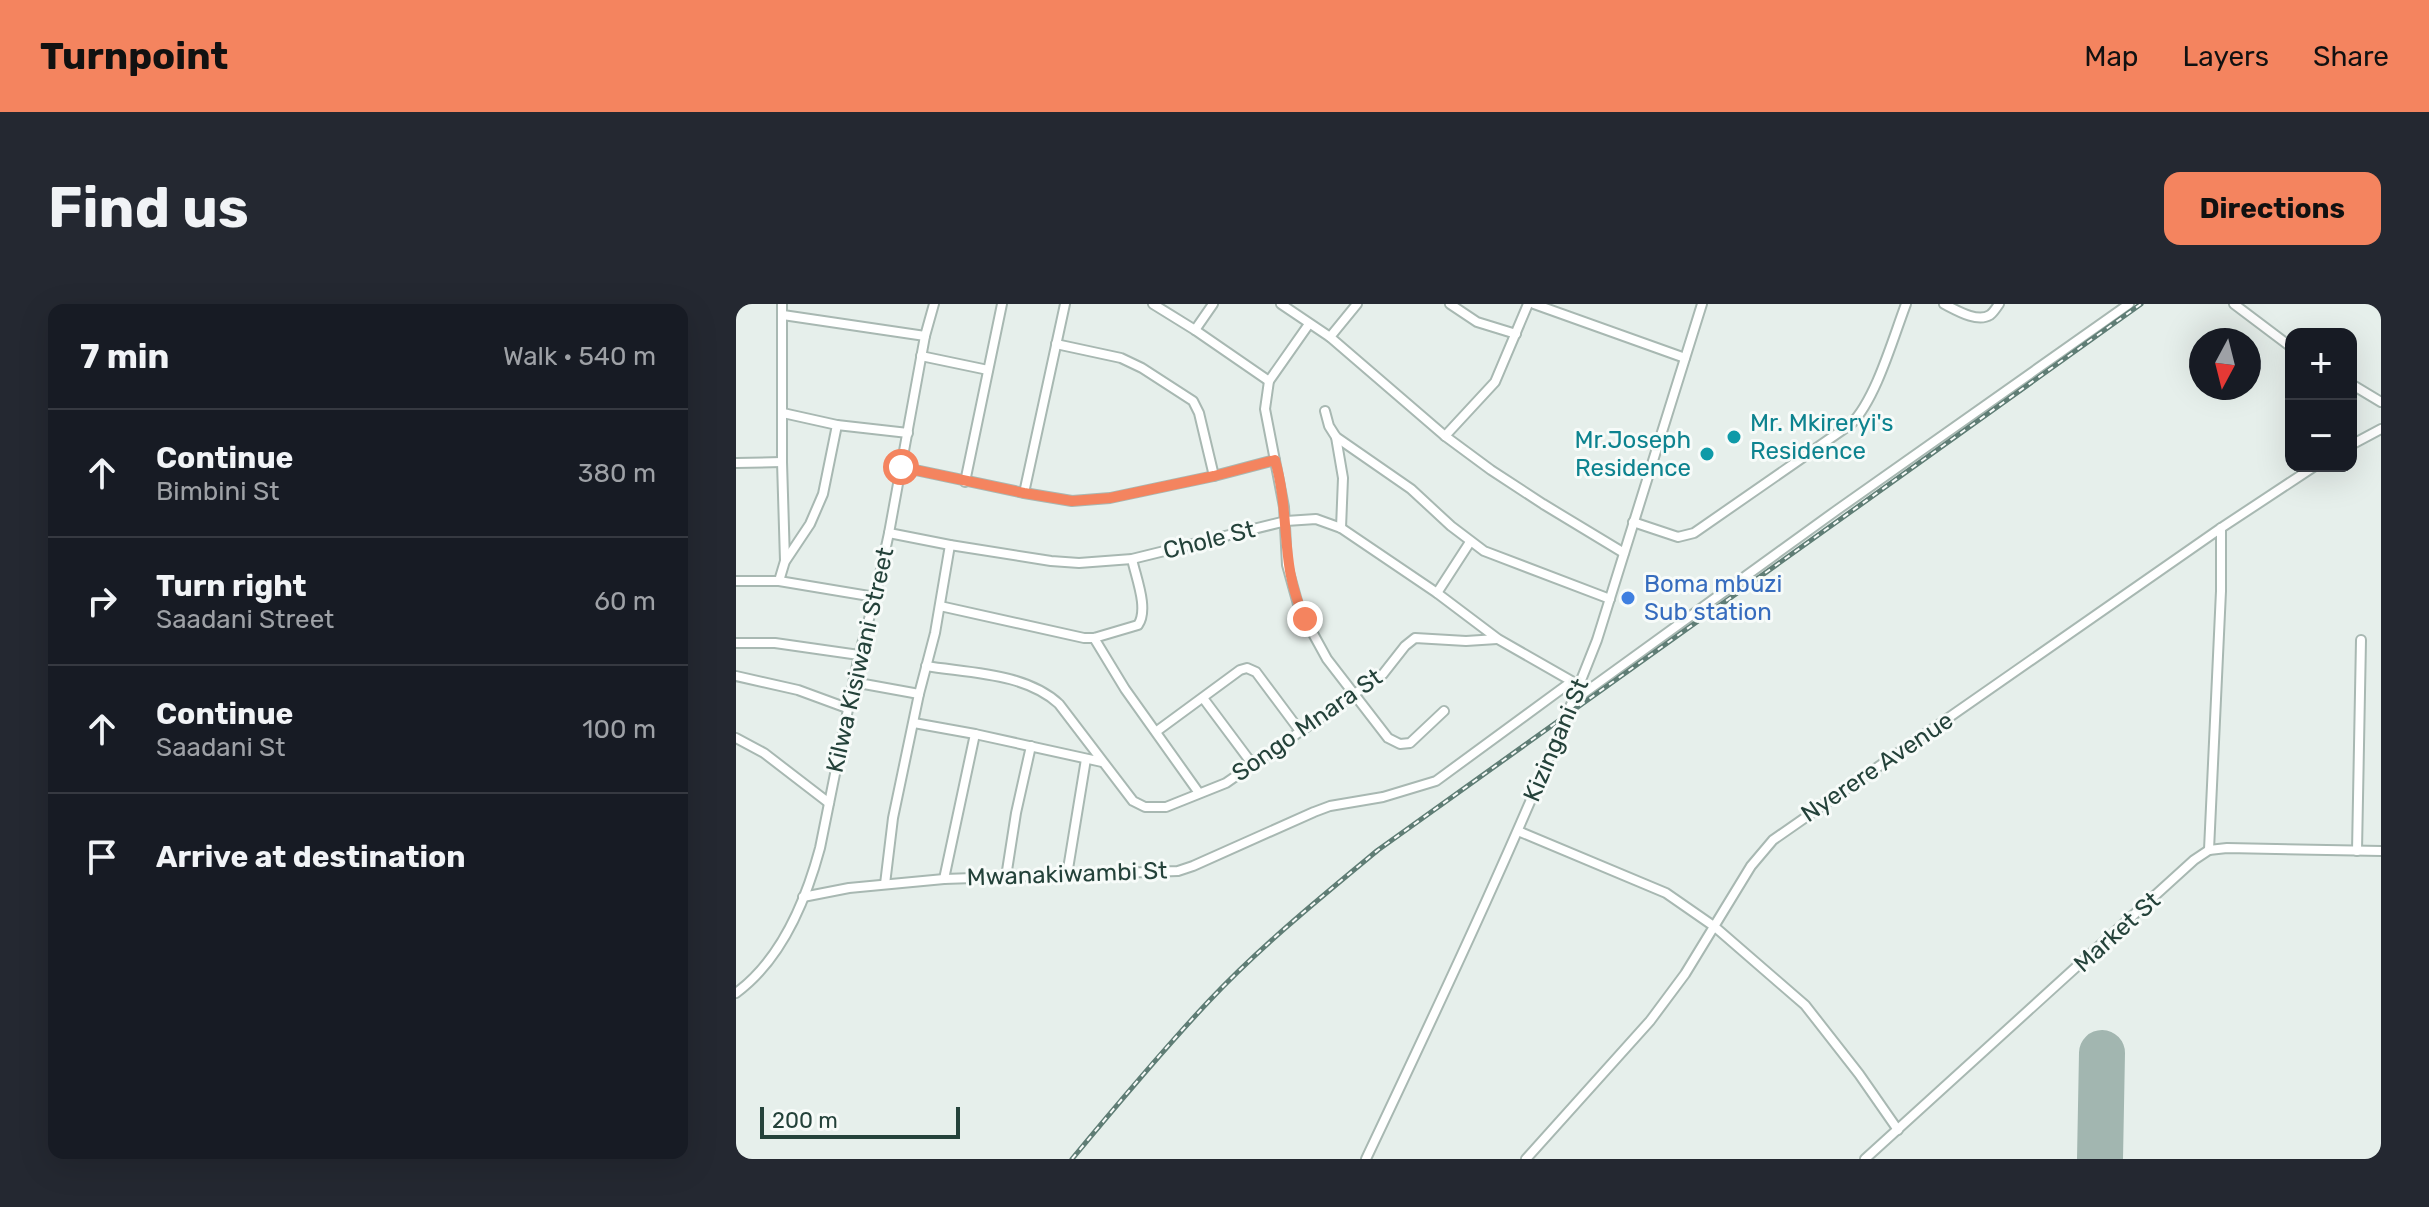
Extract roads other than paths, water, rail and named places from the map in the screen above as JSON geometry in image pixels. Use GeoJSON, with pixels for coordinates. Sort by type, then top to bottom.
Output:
{"type":"FeatureCollection","features":[{"type":"Feature","properties":{"kind":"street"},"geometry":{"type":"LineString","coordinates":[[782,304],[785,561]]}},
{"type":"Feature","properties":{"kind":"street","name":"Kilwa Kisiwani Street"},"geometry":{"type":"LineString","coordinates":[[736,993],[747,985],[776,948],[808,888],[820,848],[847,708],[889,533],[921,356],[934,304]]}},
{"type":"Feature","properties":{"kind":"street"},"geometry":{"type":"LineString","coordinates":[[965,482],[1002,304]]}},
{"type":"Feature","properties":{"kind":"street"},"geometry":{"type":"LineString","coordinates":[[1024,493],[1065,304]]}},
{"type":"Feature","properties":{"kind":"street"},"geometry":{"type":"LineString","coordinates":[[1153,304],[1269,381]]}},
{"type":"Feature","properties":{"kind":"street"},"geometry":{"type":"LineString","coordinates":[[1195,330],[1213,304]]}},
{"type":"Feature","properties":{"kind":"street"},"geometry":{"type":"LineString","coordinates":[[1281,304],[1330,337],[1445,436],[1543,504],[1624,553]]}},
{"type":"Feature","properties":{"kind":"street"},"geometry":{"type":"LineString","coordinates":[[1330,337],[1357,304]]}},
{"type":"Feature","properties":{"kind":"street"},"geometry":{"type":"LineString","coordinates":[[1450,304],[1477,322],[1516,334]]}},
{"type":"Feature","properties":{"kind":"street"},"geometry":{"type":"LineString","coordinates":[[1445,436],[1495,382],[1531,304],[1685,358]]}},
{"type":"Feature","properties":{"kind":"street","name":"Kizingani St"},"geometry":{"type":"LineString","coordinates":[[1366,1159],[1518,831],[1573,701],[1575,683],[1610,599],[1702,304]]}},
{"type":"Feature","properties":{"kind":"street"},"geometry":{"type":"LineString","coordinates":[[1633,522],[1678,537],[1694,533],[1851,424],[1864,409],[1906,304]]}},
{"type":"Feature","properties":{"kind":"street"},"geometry":{"type":"LineString","coordinates":[[1944,304],[1980,317],[1990,315],[1999,304]]}},
{"type":"Feature","properties":{"kind":"street"},"geometry":{"type":"LineString","coordinates":[[1573,701],[2129,304]]}},
{"type":"Feature","properties":{"kind":"street"},"geometry":{"type":"LineString","coordinates":[[2234,304],[2285,342]]}},
{"type":"Feature","properties":{"kind":"street"},"geometry":{"type":"LineString","coordinates":[[783,315],[925,336]]}},
{"type":"Feature","properties":{"kind":"street"},"geometry":{"type":"LineString","coordinates":[[1309,324],[1269,381],[1265,409],[1286,521],[1287,565],[1299,608],[1327,659],[1393,742],[1410,743],[1444,711]]}},
{"type":"Feature","properties":{"kind":"street"},"geometry":{"type":"LineString","coordinates":[[1056,344],[1121,358],[1193,401],[1199,413],[1214,476]]}},
{"type":"Feature","properties":{"kind":"street"},"geometry":{"type":"LineString","coordinates":[[921,356],[988,370]]}},
{"type":"Feature","properties":{"kind":"street"},"geometry":{"type":"LineString","coordinates":[[2357,388],[2381,402]]}},
{"type":"Feature","properties":{"kind":"street"},"geometry":{"type":"LineString","coordinates":[[1325,411],[1336,437],[1343,478],[1341,528]]}},
{"type":"Feature","properties":{"kind":"street"},"geometry":{"type":"LineString","coordinates":[[783,413],[837,425],[908,433]]}},
{"type":"Feature","properties":{"kind":"street"},"geometry":{"type":"LineString","coordinates":[[779,581],[785,561],[810,524],[823,494],[837,425]]}},
{"type":"Feature","properties":{"kind":"street"},"geometry":{"type":"LineString","coordinates":[[2357,442],[2381,429]]}},
{"type":"Feature","properties":{"kind":"street"},"geometry":{"type":"LineString","coordinates":[[1336,437],[1411,489],[1470,542],[1499,558],[1610,599]]}},
{"type":"Feature","properties":{"kind":"street"},"geometry":{"type":"LineString","coordinates":[[901,467],[1072,501],[1098,499],[1214,476],[1275,460]]}},
{"type":"Feature","properties":{"kind":"street"},"geometry":{"type":"LineString","coordinates":[[736,463],[782,462]]}},
{"type":"Feature","properties":{"kind":"street","name":"Nyerere Avenue"},"geometry":{"type":"LineString","coordinates":[[1526,1159],[1650,1021],[1715,927],[1751,866],[1773,840],[2306,472]]}},
{"type":"Feature","properties":{"kind":"street","name":"Chole St"},"geometry":{"type":"LineString","coordinates":[[889,533],[1079,563],[1132,559],[1286,521],[1316,519],[1341,528],[1498,639],[1575,683]]}},
{"type":"Feature","properties":{"kind":"street"},"geometry":{"type":"LineString","coordinates":[[2221,528],[2209,850],[2381,851]]}},
{"type":"Feature","properties":{"kind":"street"},"geometry":{"type":"LineString","coordinates":[[1437,593],[1470,542]]}},
{"type":"Feature","properties":{"kind":"street"},"geometry":{"type":"LineString","coordinates":[[885,884],[893,818],[940,606],[950,545]]}},
{"type":"Feature","properties":{"kind":"street"},"geometry":{"type":"LineString","coordinates":[[940,606],[1094,638],[1138,625],[1141,619],[1142,609],[1132,559]]}},
{"type":"Feature","properties":{"kind":"street"},"geometry":{"type":"LineString","coordinates":[[736,581],[779,581],[875,597]]}},
{"type":"Feature","properties":{"kind":"street"},"geometry":{"type":"LineString","coordinates":[[1094,638],[1125,689],[1199,793]]}},
{"type":"Feature","properties":{"kind":"street","name":"Songo Mnara St"},"geometry":{"type":"LineString","coordinates":[[926,666],[1021,681],[1038,688],[1059,704],[1133,801],[1139,805],[1166,807],[1226,783],[1253,765],[1383,674],[1415,638],[1498,639]]}},
{"type":"Feature","properties":{"kind":"street"},"geometry":{"type":"LineString","coordinates":[[2357,851],[2361,640]]}},
{"type":"Feature","properties":{"kind":"street"},"geometry":{"type":"LineString","coordinates":[[736,643],[775,643],[859,655]]}},
{"type":"Feature","properties":{"kind":"street"},"geometry":{"type":"LineString","coordinates":[[1157,731],[1247,668],[1256,672],[1300,731]]}},
{"type":"Feature","properties":{"kind":"street"},"geometry":{"type":"LineString","coordinates":[[736,676],[798,690],[847,708]]}},
{"type":"Feature","properties":{"kind":"street"},"geometry":{"type":"LineString","coordinates":[[853,682],[919,694]]}},
{"type":"Feature","properties":{"kind":"street","name":"Mwanakiwambi St"},"geometry":{"type":"LineString","coordinates":[[803,897],[849,888],[944,879],[1178,871],[1330,806],[1383,797],[1436,781],[1575,683]]}},
{"type":"Feature","properties":{"kind":"street"},"geometry":{"type":"LineString","coordinates":[[1203,698],[1253,765]]}},
{"type":"Feature","properties":{"kind":"street"},"geometry":{"type":"LineString","coordinates":[[914,723],[1103,762]]}},
{"type":"Feature","properties":{"kind":"street"},"geometry":{"type":"LineString","coordinates":[[944,879],[975,734]]}},
{"type":"Feature","properties":{"kind":"street"},"geometry":{"type":"LineString","coordinates":[[736,738],[764,753],[829,803]]}},
{"type":"Feature","properties":{"kind":"street"},"geometry":{"type":"LineString","coordinates":[[1006,877],[1031,746]]}},
{"type":"Feature","properties":{"kind":"street"},"geometry":{"type":"LineString","coordinates":[[1067,875],[1086,759]]}},
{"type":"Feature","properties":{"kind":"street"},"geometry":{"type":"LineString","coordinates":[[1518,831],[1666,893],[1715,927],[1805,1005],[1898,1130]]}},
{"type":"Feature","properties":{"kind":"street","name":"Market St"},"geometry":{"type":"LineString","coordinates":[[1865,1159],[2194,860],[2209,850]]}},
{"type":"Feature","properties":{"kind":"railway"},"geometry":{"type":"LineString","coordinates":[[1072,1159],[1156,1059],[1229,981],[1291,923],[1378,850],[2141,304]]}},
{"type":"Feature","properties":{"kind":"place","name":"Mr. Mkireryi's Residence"},"geometry":{"type":"Point","coordinates":[1734,437]}},
{"type":"Feature","properties":{"kind":"place","name":"Mr.Joseph Residence"},"geometry":{"type":"Point","coordinates":[1707,454]}},
{"type":"Feature","properties":{"kind":"place","name":"Boma mbuzi Sub station"},"geometry":{"type":"Point","coordinates":[1628,598]}}]}
